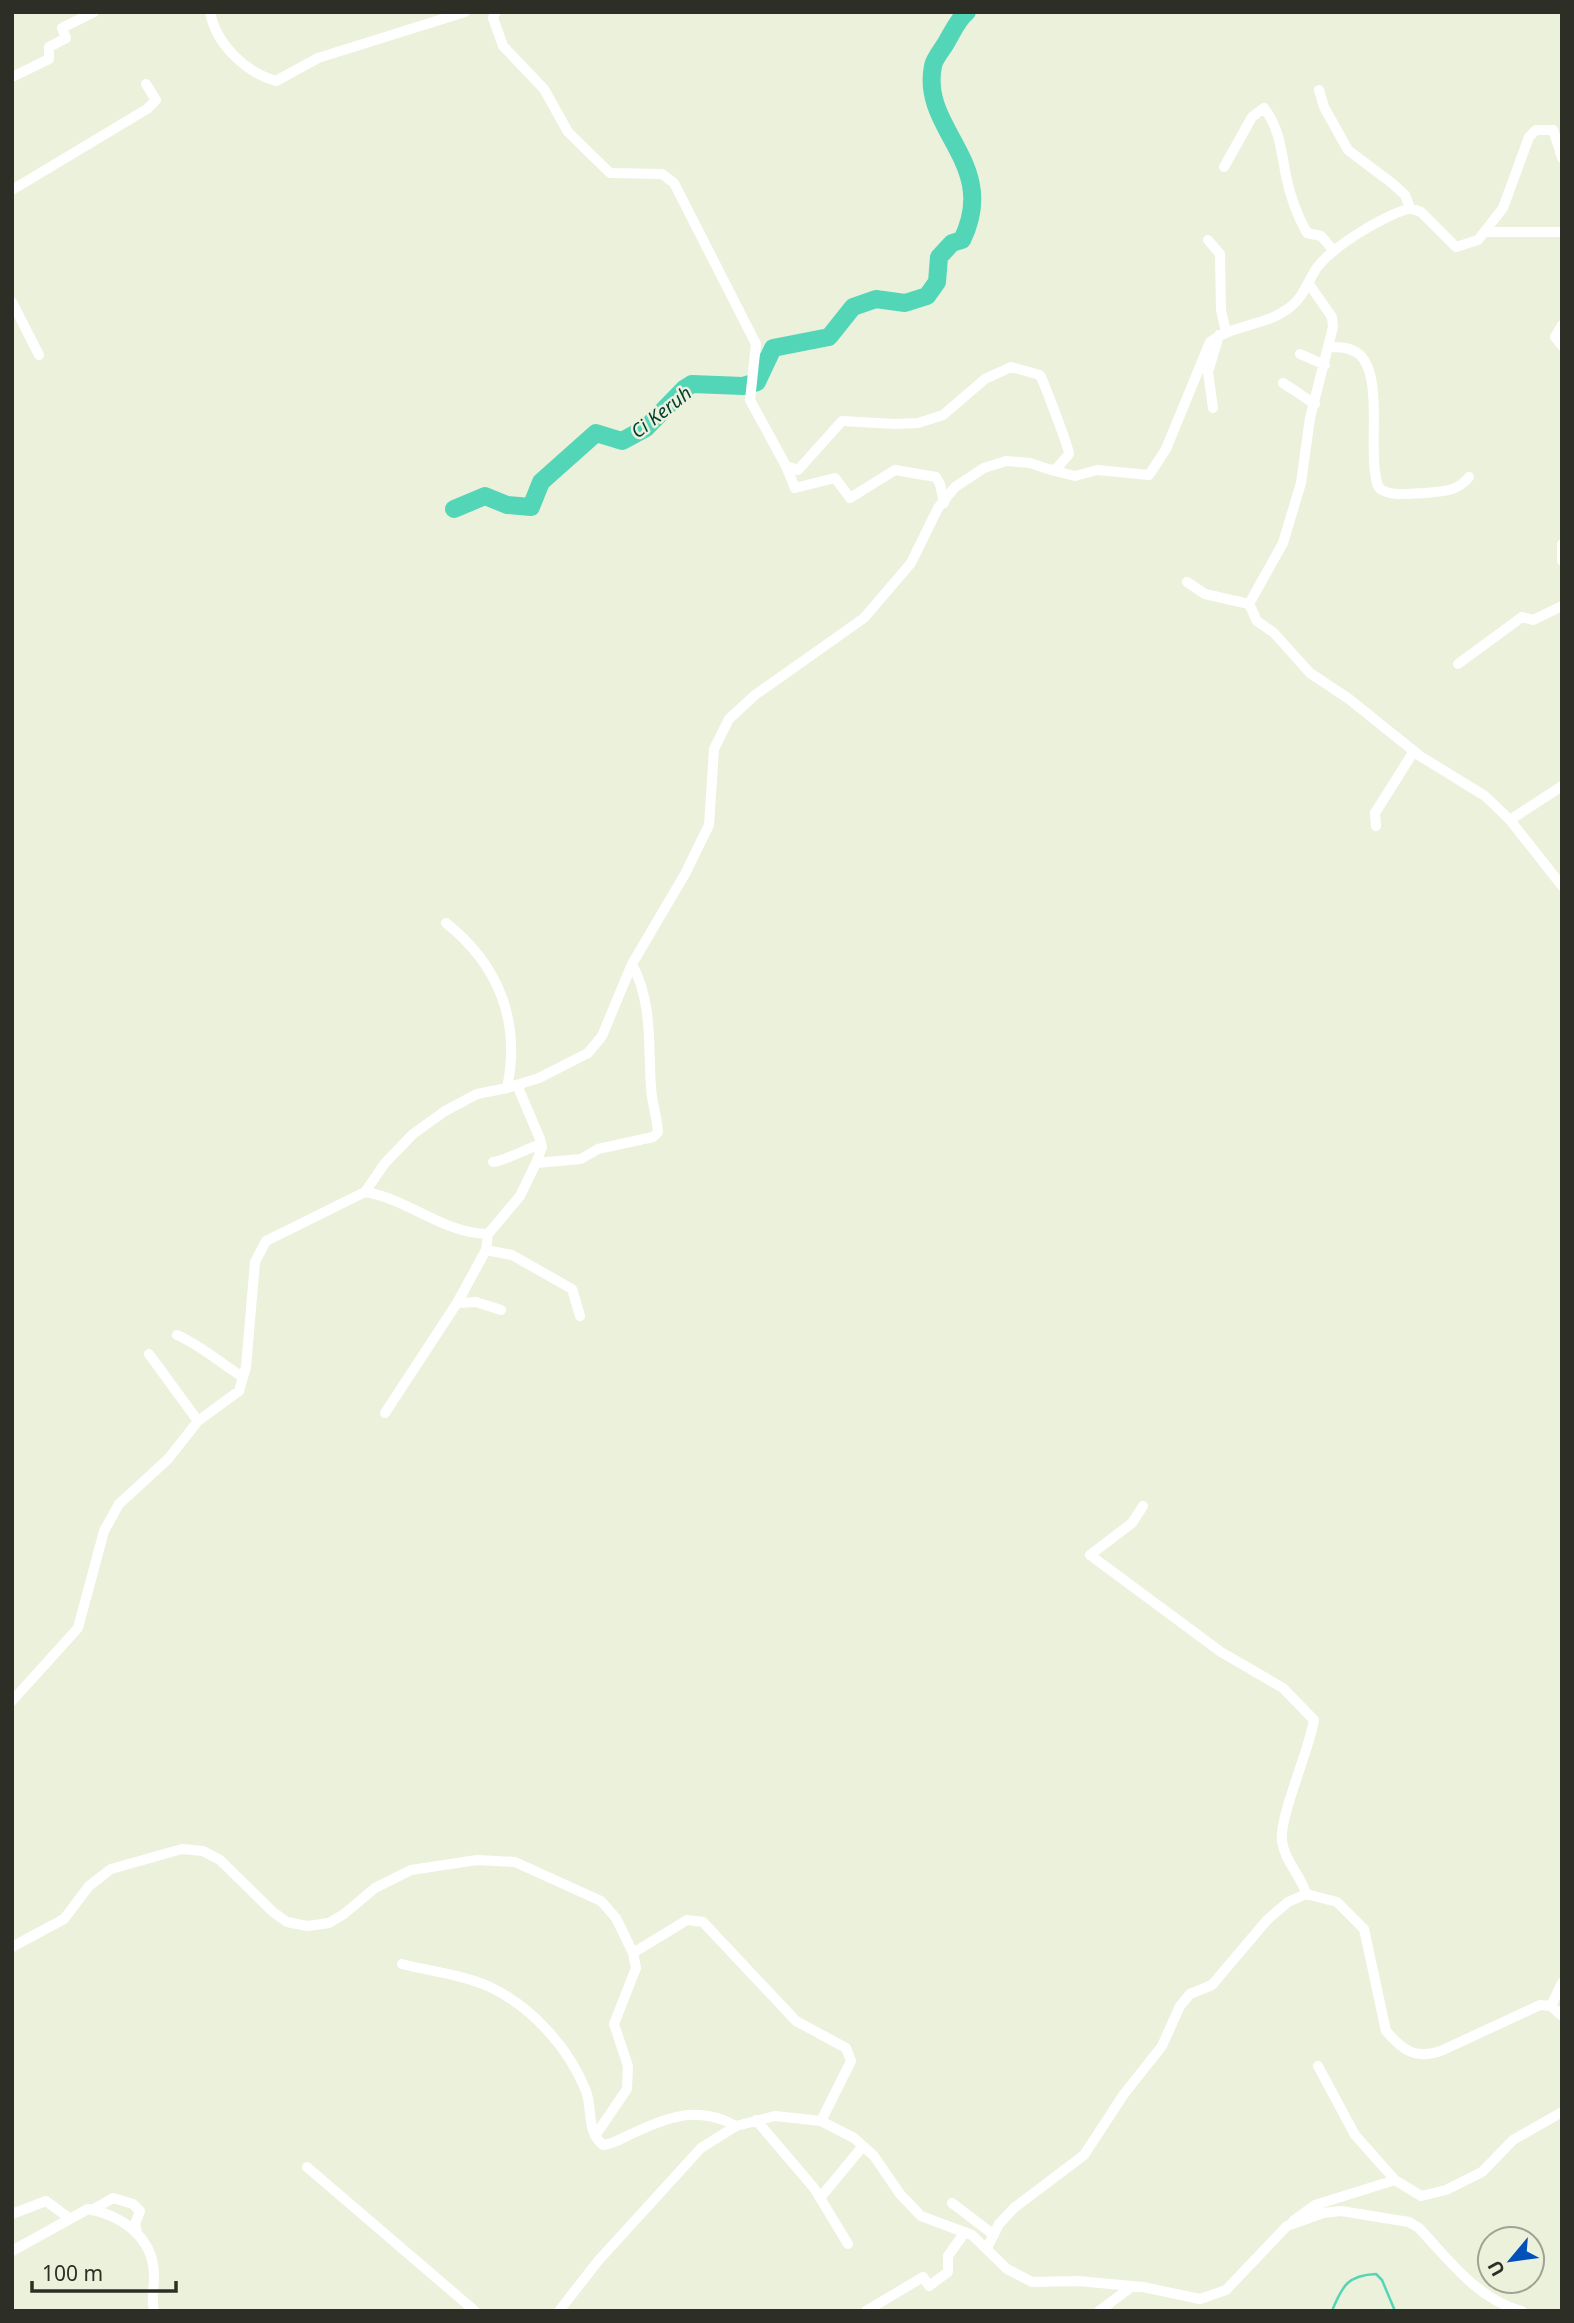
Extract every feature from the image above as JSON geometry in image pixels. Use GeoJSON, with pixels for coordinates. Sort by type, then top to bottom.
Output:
{"type":"FeatureCollection","features":[{"type":"Feature","properties":{"kind":"street"},"geometry":{"type":"LineString","coordinates":[[12,78],[49,59],[49,47],[66,38],[62,28],[94,12]]}},
{"type":"Feature","properties":{"kind":"street"},"geometry":{"type":"LineString","coordinates":[[210,12],[212,25],[230,51],[263,77],[276,80],[318,58],[465,12]]}},
{"type":"Feature","properties":{"kind":"street"},"geometry":{"type":"LineString","coordinates":[[496,12],[493,18],[503,46],[544,89],[562,124],[595,160],[610,173],[662,174],[674,183],[756,344],[750,400],[786,467],[794,488],[835,478],[850,498],[895,470],[936,477],[944,503]]}},
{"type":"Feature","properties":{"kind":"street"},"geometry":{"type":"LineString","coordinates":[[12,190],[147,108],[156,100],[146,84]]}},
{"type":"Feature","properties":{"kind":"street"},"geometry":{"type":"LineString","coordinates":[[1318,90],[1324,107],[1348,150],[1405,195],[1410,208]]}},
{"type":"Feature","properties":{"kind":"street"},"geometry":{"type":"LineString","coordinates":[[1224,167],[1252,117],[1264,108],[1274,122],[1282,145],[1286,178],[1299,218],[1307,233],[1321,236],[1334,251]]}},
{"type":"Feature","properties":{"kind":"street"},"geometry":{"type":"LineString","coordinates":[[12,1701],[78,1628],[104,1531],[119,1504],[168,1459],[198,1421],[227,1403],[239,1391],[258,1252],[266,1241],[365,1192],[385,1163],[426,1124],[477,1094],[512,1087],[588,1053],[602,1036],[632,964],[685,874],[709,825],[714,749],[729,719],[755,695],[864,618],[911,563],[938,508],[955,487],[995,464],[1006,461],[1030,463],[1075,476],[1097,470],[1142,477],[1153,472],[1166,449],[1205,350],[1223,334],[1276,317],[1298,301],[1317,268],[1334,251],[1393,214],[1410,208],[1421,212],[1456,247],[1478,240],[1487,232],[1503,208],[1529,137],[1536,130],[1553,130],[1560,144],[1562,158]]}},
{"type":"Feature","properties":{"kind":"street"},"geometry":{"type":"LineString","coordinates":[[1487,232],[1562,232]]}},
{"type":"Feature","properties":{"kind":"street"},"geometry":{"type":"LineString","coordinates":[[1208,240],[1220,254],[1223,334],[1208,372],[1213,408]]}},
{"type":"Feature","properties":{"kind":"street"},"geometry":{"type":"LineString","coordinates":[[1249,604],[1283,543],[1301,483],[1315,404],[1329,347],[1332,317],[1309,284]]}},
{"type":"Feature","properties":{"kind":"street"},"geometry":{"type":"LineString","coordinates":[[12,302],[39,355]]}},
{"type":"Feature","properties":{"kind":"street"},"geometry":{"type":"LineString","coordinates":[[1562,325],[1555,337],[1562,346]]}},
{"type":"Feature","properties":{"kind":"street"},"geometry":{"type":"LineString","coordinates":[[1329,347],[1346,347],[1360,355],[1369,374],[1373,390],[1374,468],[1377,485],[1382,490],[1403,494],[1449,491],[1461,486],[1469,477]]}},
{"type":"Feature","properties":{"kind":"street"},"geometry":{"type":"LineString","coordinates":[[1300,354],[1325,365]]}},
{"type":"Feature","properties":{"kind":"street"},"geometry":{"type":"LineString","coordinates":[[786,467],[798,470],[842,421],[918,423],[943,415],[985,379],[1011,367],[1040,375],[1052,413],[1069,446],[1069,454],[1057,468],[1051,470]]}},
{"type":"Feature","properties":{"kind":"street"},"geometry":{"type":"LineString","coordinates":[[1283,383],[1315,404]]}},
{"type":"Feature","properties":{"kind":"street"},"geometry":{"type":"LineString","coordinates":[[1562,544],[1562,561]]}},
{"type":"Feature","properties":{"kind":"street"},"geometry":{"type":"LineString","coordinates":[[1187,582],[1205,594],[1249,604]]}},
{"type":"Feature","properties":{"kind":"street"},"geometry":{"type":"LineString","coordinates":[[1249,604],[1257,621],[1274,633],[1310,673],[1349,699],[1445,774],[1485,796],[1510,820],[1562,886]]}},
{"type":"Feature","properties":{"kind":"street"},"geometry":{"type":"LineString","coordinates":[[1458,664],[1522,617],[1534,620],[1562,606]]}},
{"type":"Feature","properties":{"kind":"street"},"geometry":{"type":"LineString","coordinates":[[1376,826],[1375,813],[1413,751]]}},
{"type":"Feature","properties":{"kind":"street"},"geometry":{"type":"LineString","coordinates":[[1510,820],[1562,786]]}},
{"type":"Feature","properties":{"kind":"street"},"geometry":{"type":"LineString","coordinates":[[385,1413],[457,1303],[486,1250],[488,1234],[520,1196],[536,1163],[541,1144],[512,1087],[513,1051],[499,990],[480,956],[446,923]]}},
{"type":"Feature","properties":{"kind":"street"},"geometry":{"type":"LineString","coordinates":[[536,1163],[582,1159],[598,1149],[653,1137],[658,1132],[651,1090],[649,1018],[642,982],[632,964]]}},
{"type":"Feature","properties":{"kind":"street"},"geometry":{"type":"LineString","coordinates":[[493,1162],[501,1162],[512,1153],[541,1144]]}},
{"type":"Feature","properties":{"kind":"street"},"geometry":{"type":"LineString","coordinates":[[365,1192],[385,1195],[448,1227],[488,1234]]}},
{"type":"Feature","properties":{"kind":"street"},"geometry":{"type":"LineString","coordinates":[[486,1250],[512,1255],[572,1289],[580,1316]]}},
{"type":"Feature","properties":{"kind":"street"},"geometry":{"type":"LineString","coordinates":[[457,1303],[476,1302],[501,1310]]}},
{"type":"Feature","properties":{"kind":"street"},"geometry":{"type":"LineString","coordinates":[[177,1335],[200,1346],[212,1359],[243,1377]]}},
{"type":"Feature","properties":{"kind":"street"},"geometry":{"type":"LineString","coordinates":[[149,1354],[198,1421]]}},
{"type":"Feature","properties":{"kind":"street"},"geometry":{"type":"LineString","coordinates":[[1143,1506],[1132,1523],[1090,1555],[1221,1652],[1283,1688],[1314,1720],[1311,1741],[1282,1838],[1294,1871],[1301,1876],[1306,1894]]}},
{"type":"Feature","properties":{"kind":"street"},"geometry":{"type":"LineString","coordinates":[[12,1947],[64,1919],[89,1886],[111,1869],[182,1849],[203,1851],[220,1860],[280,1917],[287,1922],[307,1926],[329,1923],[393,1876],[411,1870],[477,1860],[515,1862],[601,1901],[616,1918],[633,1953],[636,1968],[614,2024],[628,2066],[627,2089],[595,2136]]}},
{"type":"Feature","properties":{"kind":"street"},"geometry":{"type":"LineString","coordinates":[[987,2248],[1014,2208],[1084,2155],[1124,2094],[1162,2046],[1180,2006],[1190,1994],[1212,1985],[1267,1920],[1288,1902],[1306,1894],[1337,1902],[1364,1929],[1386,2031],[1395,2041],[1415,2054],[1426,2056],[1540,2005],[1551,2006],[1561,2015]]}},
{"type":"Feature","properties":{"kind":"street"},"geometry":{"type":"LineString","coordinates":[[633,1953],[687,1920],[703,1922],[796,2021],[846,2048],[851,2061],[821,2121]]}},
{"type":"Feature","properties":{"kind":"street"},"geometry":{"type":"LineString","coordinates":[[402,1964],[489,1987],[535,2019],[561,2045],[586,2092],[591,2127],[603,2145],[609,2145],[670,2116],[706,2115],[722,2118],[736,2126]]}},
{"type":"Feature","properties":{"kind":"street"},"geometry":{"type":"LineString","coordinates":[[1551,2006],[1562,1983]]}},
{"type":"Feature","properties":{"kind":"street"},"geometry":{"type":"LineString","coordinates":[[1318,2066],[1355,2135],[1395,2180],[1421,2196],[1446,2190],[1482,2172],[1513,2140],[1562,2112]]}},
{"type":"Feature","properties":{"kind":"street"},"geometry":{"type":"LineString","coordinates":[[559,2311],[598,2260],[701,2148],[736,2126],[775,2116],[821,2121],[863,2146],[921,2216],[965,2232],[987,2248],[1007,2269],[1032,2282],[1078,2281],[1130,2288],[1143,2287],[1200,2299],[1213,2297],[1242,2276],[1287,2225],[1315,2205],[1395,2180]]}},
{"type":"Feature","properties":{"kind":"street"},"geometry":{"type":"LineString","coordinates":[[756,2120],[820,2198],[848,2244]]}},
{"type":"Feature","properties":{"kind":"street"},"geometry":{"type":"LineString","coordinates":[[820,2198],[863,2146]]}},
{"type":"Feature","properties":{"kind":"street"},"geometry":{"type":"LineString","coordinates":[[307,2167],[475,2311]]}},
{"type":"Feature","properties":{"kind":"street"},"geometry":{"type":"LineString","coordinates":[[12,2251],[69,2218],[92,2210],[113,2198],[133,2204],[140,2211],[135,2224],[137,2232],[153,2259],[151,2301],[154,2311]]}},
{"type":"Feature","properties":{"kind":"street"},"geometry":{"type":"LineString","coordinates":[[12,2214],[46,2201],[69,2218]]}},
{"type":"Feature","properties":{"kind":"street"},"geometry":{"type":"LineString","coordinates":[[952,2203],[994,2235]]}},
{"type":"Feature","properties":{"kind":"street"},"geometry":{"type":"LineString","coordinates":[[92,2210],[105,2213],[137,2232]]}},
{"type":"Feature","properties":{"kind":"street"},"geometry":{"type":"LineString","coordinates":[[1287,2225],[1323,2213],[1341,2211],[1397,2218],[1419,2228],[1455,2266],[1494,2300],[1522,2311]]}},
{"type":"Feature","properties":{"kind":"street"},"geometry":{"type":"LineString","coordinates":[[866,2311],[923,2277],[929,2286],[939,2281],[948,2272],[948,2256],[965,2232]]}},
{"type":"Feature","properties":{"kind":"street"},"geometry":{"type":"LineString","coordinates":[[1099,2311],[1130,2288]]}},
{"type":"Feature","properties":{"kind":"waterway","name":"Ci Keruh"},"geometry":{"type":"LineString","coordinates":[[454,509],[485,496],[507,505],[531,507],[541,482],[596,433],[622,441],[646,428],[692,384],[743,386],[757,382],[773,348],[829,337],[853,307],[876,299],[905,303],[927,296],[937,282],[939,257],[952,243],[962,240],[971,213],[972,189],[966,168],[937,109],[932,89],[935,60],[967,12]]}},
{"type":"Feature","properties":{"kind":"waterway"},"geometry":{"type":"LineString","coordinates":[[1332,2311],[1347,2284],[1359,2277],[1376,2274],[1382,2280],[1395,2311]]}}]}
